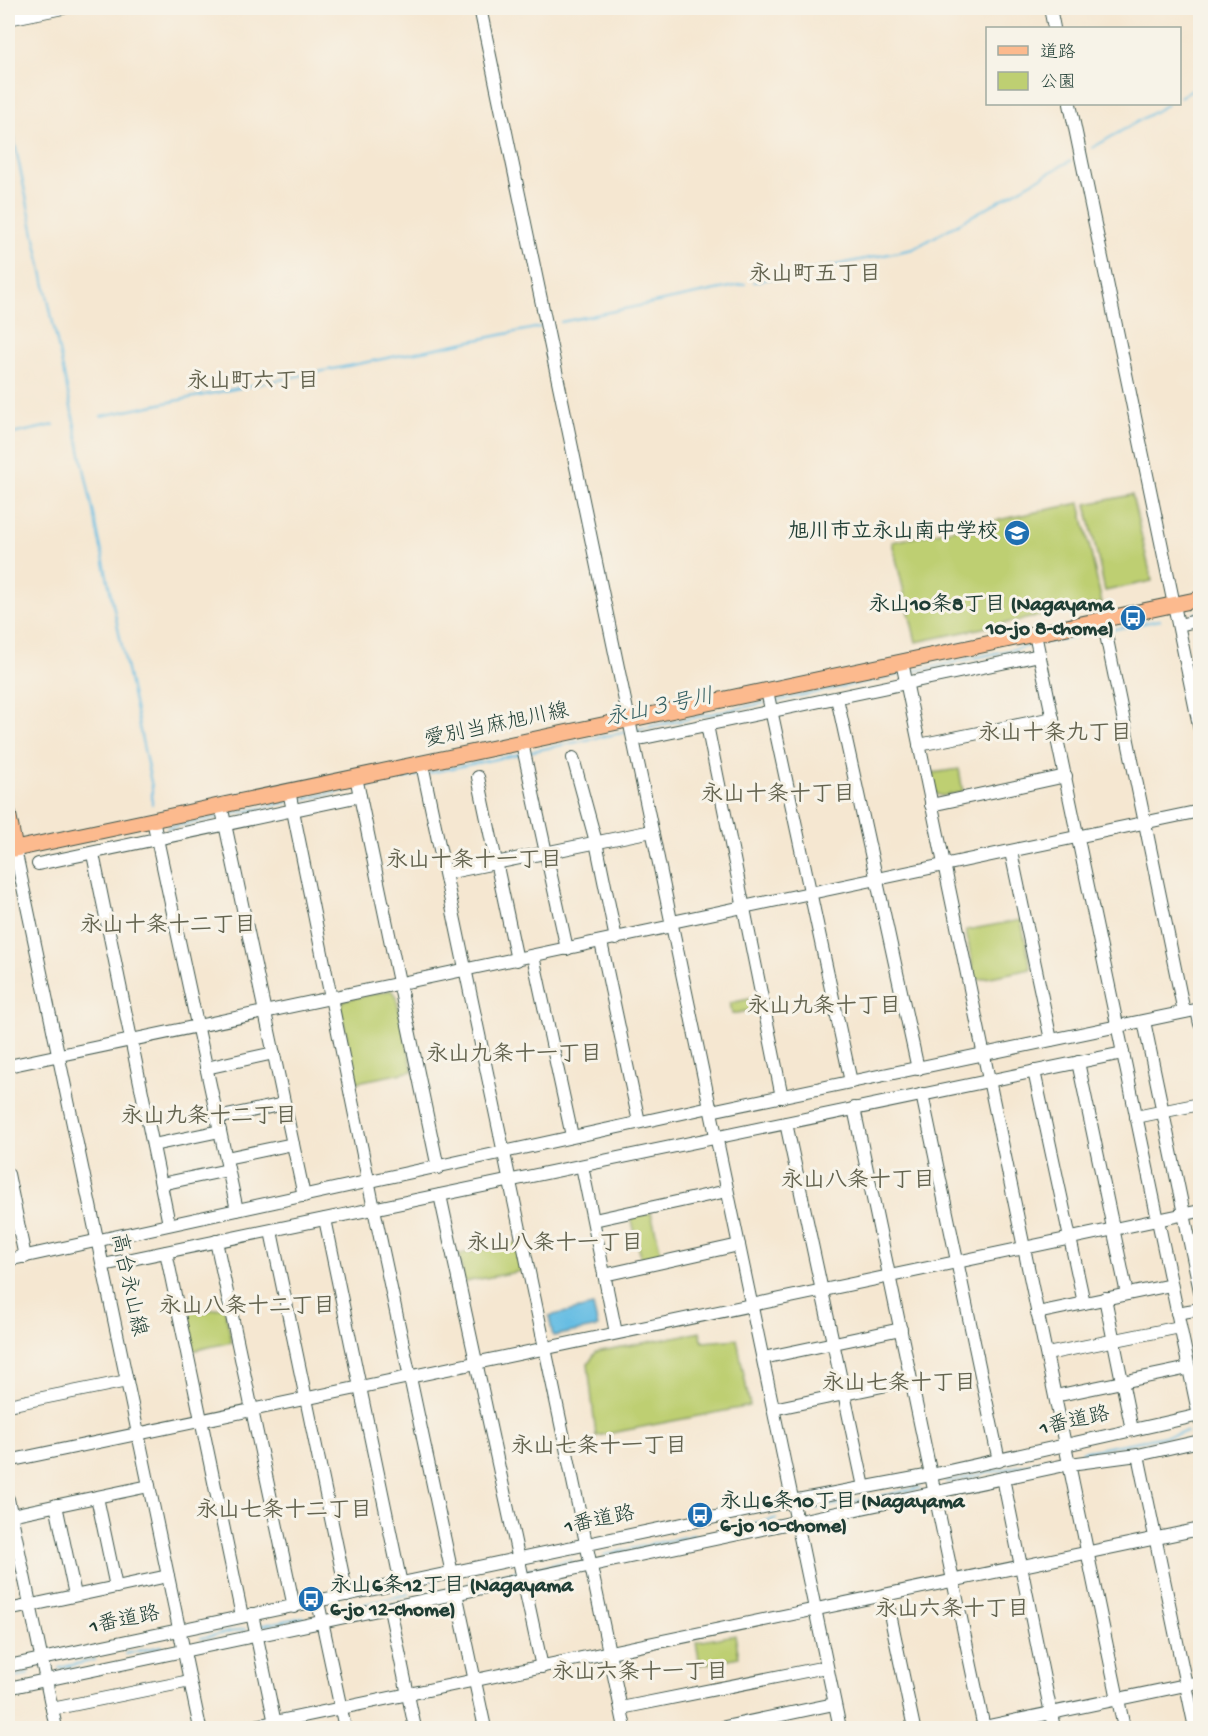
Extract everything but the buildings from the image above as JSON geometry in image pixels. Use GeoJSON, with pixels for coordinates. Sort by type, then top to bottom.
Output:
{"type":"FeatureCollection","features":[{"type":"Feature","properties":{"kind":"main road","name":"愛別当麻旭川線"},"geometry":{"type":"LineString","coordinates":[[11,850],[153,820],[224,815],[290,802],[524,750],[629,720],[770,701],[1037,645],[1104,627],[1175,604],[1200,599]]}},
{"type":"Feature","properties":{"kind":"main road"},"geometry":{"type":"LineString","coordinates":[[8,812],[11,850]]}},
{"type":"Feature","properties":{"kind":"street"},"geometry":{"type":"LineString","coordinates":[[8,19],[63,8]]}},
{"type":"Feature","properties":{"kind":"street"},"geometry":{"type":"LineString","coordinates":[[480,8],[840,1728]]}},
{"type":"Feature","properties":{"kind":"street"},"geometry":{"type":"LineString","coordinates":[[1050,8],[1054,27]]}},
{"type":"Feature","properties":{"kind":"street"},"geometry":{"type":"LineString","coordinates":[[1070,105],[1179,625],[1195,675],[1200,730]]}},
{"type":"Feature","properties":{"kind":"street"},"geometry":{"type":"LineString","coordinates":[[1179,625],[1200,620]]}},
{"type":"Feature","properties":{"kind":"street"},"geometry":{"type":"LineString","coordinates":[[1104,627],[1184,1012]]}},
{"type":"Feature","properties":{"kind":"street"},"geometry":{"type":"LineString","coordinates":[[634,740],[707,724],[770,701],[837,698],[904,672],[1037,645],[1200,1418]]}},
{"type":"Feature","properties":{"kind":"street"},"geometry":{"type":"LineString","coordinates":[[904,672],[1124,1728]]}},
{"type":"Feature","properties":{"kind":"street"},"geometry":{"type":"LineString","coordinates":[[837,698],[918,1069]]}},
{"type":"Feature","properties":{"kind":"street"},"geometry":{"type":"LineString","coordinates":[[770,701],[850,1082]]}},
{"type":"Feature","properties":{"kind":"street"},"geometry":{"type":"LineString","coordinates":[[919,746],[1053,718]]}},
{"type":"Feature","properties":{"kind":"street"},"geometry":{"type":"LineString","coordinates":[[707,724],[783,1097]]}},
{"type":"Feature","properties":{"kind":"street"},"geometry":{"type":"LineString","coordinates":[[524,750],[567,949]]}},
{"type":"Feature","properties":{"kind":"street"},"geometry":{"type":"LineString","coordinates":[[573,758],[596,842],[616,939]]}},
{"type":"Feature","properties":{"kind":"street"},"geometry":{"type":"LineString","coordinates":[[423,771],[621,1708],[621,1728]]}},
{"type":"Feature","properties":{"kind":"street"},"geometry":{"type":"LineString","coordinates":[[931,805],[1066,776]]}},
{"type":"Feature","properties":{"kind":"street"},"geometry":{"type":"LineString","coordinates":[[477,777],[517,960]]}},
{"type":"Feature","properties":{"kind":"street"},"geometry":{"type":"LineString","coordinates":[[358,787],[438,1168]]}},
{"type":"Feature","properties":{"kind":"street"},"geometry":{"type":"LineString","coordinates":[[290,802],[409,1377],[485,1728]]}},
{"type":"Feature","properties":{"kind":"street"},"geometry":{"type":"LineString","coordinates":[[8,1066],[616,939],[744,907],[1200,811]]}},
{"type":"Feature","properties":{"kind":"street"},"geometry":{"type":"LineString","coordinates":[[38,864],[93,854],[157,838],[224,815],[304,1196]]}},
{"type":"Feature","properties":{"kind":"street"},"geometry":{"type":"LineString","coordinates":[[153,820],[237,1210]]}},
{"type":"Feature","properties":{"kind":"street"},"geometry":{"type":"LineString","coordinates":[[446,873],[652,831]]}},
{"type":"Feature","properties":{"kind":"street","name":"高台永山線"},"geometry":{"type":"LineString","coordinates":[[11,850],[98,1240],[200,1728]]}},
{"type":"Feature","properties":{"kind":"street"},"geometry":{"type":"LineString","coordinates":[[1011,852],[1051,1040]]}},
{"type":"Feature","properties":{"kind":"street"},"geometry":{"type":"LineString","coordinates":[[93,854],[169,1224]]}},
{"type":"Feature","properties":{"kind":"street"},"geometry":{"type":"LineString","coordinates":[[601,942],[639,1122]]}},
{"type":"Feature","properties":{"kind":"street"},"geometry":{"type":"LineString","coordinates":[[533,956],[572,1136]]}},
{"type":"Feature","properties":{"kind":"street"},"geometry":{"type":"LineString","coordinates":[[8,1260],[438,1168],[572,1136],[783,1097],[1199,1009],[1200,1024]]}},
{"type":"Feature","properties":{"kind":"street"},"geometry":{"type":"LineString","coordinates":[[1144,1021],[1200,1291]]}},
{"type":"Feature","properties":{"kind":"street"},"geometry":{"type":"LineString","coordinates":[[206,1068],[274,1053]]}},
{"type":"Feature","properties":{"kind":"street"},"geometry":{"type":"LineString","coordinates":[[103,1265],[1123,1053]]}},
{"type":"Feature","properties":{"kind":"street"},"geometry":{"type":"LineString","coordinates":[[1078,1062],[1127,1294]]}},
{"type":"Feature","properties":{"kind":"street"},"geometry":{"type":"LineString","coordinates":[[1034,1071],[1084,1303]]}},
{"type":"Feature","properties":{"kind":"street"},"geometry":{"type":"LineString","coordinates":[[922,1094],[999,1461]]}},
{"type":"Feature","properties":{"kind":"street"},"geometry":{"type":"LineString","coordinates":[[217,1118],[285,1104]]}},
{"type":"Feature","properties":{"kind":"street"},"geometry":{"type":"LineString","coordinates":[[1136,1117],[1200,1104]]}},
{"type":"Feature","properties":{"kind":"street"},"geometry":{"type":"LineString","coordinates":[[854,1108],[954,1581],[982,1728],[1200,1682]]}},
{"type":"Feature","properties":{"kind":"street"},"geometry":{"type":"LineString","coordinates":[[786,1123],[864,1487]]}},
{"type":"Feature","properties":{"kind":"street"},"geometry":{"type":"LineString","coordinates":[[153,1145],[220,1131]]}},
{"type":"Feature","properties":{"kind":"street"},"geometry":{"type":"LineString","coordinates":[[161,1184],[293,1144]]}},
{"type":"Feature","properties":{"kind":"street"},"geometry":{"type":"LineString","coordinates":[[582,1166],[616,1333]]}},
{"type":"Feature","properties":{"kind":"street"},"geometry":{"type":"LineString","coordinates":[[8,1174],[25,1257]]}},
{"type":"Feature","properties":{"kind":"street"},"geometry":{"type":"LineString","coordinates":[[594,1220],[727,1191]]}},
{"type":"Feature","properties":{"kind":"street"},"geometry":{"type":"LineString","coordinates":[[440,1195],[542,1667]]}},
{"type":"Feature","properties":{"kind":"street"},"geometry":{"type":"LineString","coordinates":[[8,1461],[1200,1211]]}},
{"type":"Feature","properties":{"kind":"street"},"geometry":{"type":"LineString","coordinates":[[325,1219],[401,1584]]}},
{"type":"Feature","properties":{"kind":"street"},"geometry":{"type":"LineString","coordinates":[[271,1231],[347,1595]]}},
{"type":"Feature","properties":{"kind":"street"},"geometry":{"type":"LineString","coordinates":[[216,1241],[294,1607]]}},
{"type":"Feature","properties":{"kind":"street"},"geometry":{"type":"LineString","coordinates":[[604,1275],[739,1245]]}},
{"type":"Feature","properties":{"kind":"street"},"geometry":{"type":"LineString","coordinates":[[166,1252],[200,1420],[247,1615],[257,1636],[275,1725]]}},
{"type":"Feature","properties":{"kind":"street"},"geometry":{"type":"LineString","coordinates":[[1037,1313],[1171,1285]]}},
{"type":"Feature","properties":{"kind":"street"},"geometry":{"type":"LineString","coordinates":[[1105,1298],[1132,1430]]}},
{"type":"Feature","properties":{"kind":"street"},"geometry":{"type":"LineString","coordinates":[[1178,1313],[1200,1309]]}},
{"type":"Feature","properties":{"kind":"street"},"geometry":{"type":"LineString","coordinates":[[1047,1354],[1180,1327]]}},
{"type":"Feature","properties":{"kind":"street"},"geometry":{"type":"LineString","coordinates":[[763,1358],[901,1329]]}},
{"type":"Feature","properties":{"kind":"street"},"geometry":{"type":"LineString","coordinates":[[1055,1396],[1189,1368]]}},
{"type":"Feature","properties":{"kind":"street"},"geometry":{"type":"LineString","coordinates":[[773,1408],[911,1380]]}},
{"type":"Feature","properties":{"kind":"street"},"geometry":{"type":"LineString","coordinates":[[8,1405],[127,1381]]}},
{"type":"Feature","properties":{"kind":"street","name":"1番道路"},"geometry":{"type":"LineString","coordinates":[[8,1666],[451,1573],[522,1571],[587,1545],[792,1501],[999,1461],[1132,1430],[1200,1418]]}},
{"type":"Feature","properties":{"kind":"street"},"geometry":{"type":"LineString","coordinates":[[8,1688],[184,1653],[457,1594],[522,1571],[591,1565],[1070,1464],[1138,1455],[1200,1442]]}},
{"type":"Feature","properties":{"kind":"street"},"geometry":{"type":"LineString","coordinates":[[1138,1455],[1195,1728]]}},
{"type":"Feature","properties":{"kind":"street"},"geometry":{"type":"LineString","coordinates":[[1003,1478],[1054,1728]]}},
{"type":"Feature","properties":{"kind":"street"},"geometry":{"type":"LineString","coordinates":[[10,1515],[149,1486]]}},
{"type":"Feature","properties":{"kind":"street"},"geometry":{"type":"LineString","coordinates":[[96,1497],[116,1587]]}},
{"type":"Feature","properties":{"kind":"street"},"geometry":{"type":"LineString","coordinates":[[8,1499],[56,1728]]}},
{"type":"Feature","properties":{"kind":"street"},"geometry":{"type":"LineString","coordinates":[[56,1505],[75,1595]]}},
{"type":"Feature","properties":{"kind":"street"},"geometry":{"type":"LineString","coordinates":[[246,1728],[275,1725],[341,1708],[1200,1529]]}},
{"type":"Feature","properties":{"kind":"street"},"geometry":{"type":"LineString","coordinates":[[8,1610],[168,1576]]}},
{"type":"Feature","properties":{"kind":"street"},"geometry":{"type":"LineString","coordinates":[[418,1580],[421,1602]]}},
{"type":"Feature","properties":{"kind":"street"},"geometry":{"type":"LineString","coordinates":[[886,1595],[914,1728]]}},
{"type":"Feature","properties":{"kind":"street"},"geometry":{"type":"LineString","coordinates":[[318,1602],[345,1728]]}},
{"type":"Feature","properties":{"kind":"street"},"geometry":{"type":"LineString","coordinates":[[390,1609],[415,1728]]}},
{"type":"Feature","properties":{"kind":"street"},"geometry":{"type":"LineString","coordinates":[[621,1708],[826,1666]]}},
{"type":"Feature","properties":{"kind":"street"},"geometry":{"type":"LineString","coordinates":[[52,1709],[190,1681]]}},
{"type":"Feature","properties":{"kind":"street"},"geometry":{"type":"LineString","coordinates":[[720,1728],[834,1704]]}},
{"type":"Feature","properties":{"kind":"green space"},"geometry":{"type":"Polygon","coordinates":[[[1132,495],[1152,581],[1105,591],[1086,504],[1132,495]]]}},
{"type":"Feature","properties":{"kind":"green space"},"geometry":{"type":"Polygon","coordinates":[[[1080,503],[1102,603],[916,642],[892,542],[1080,503]]]}},
{"type":"Feature","properties":{"kind":"green space"},"geometry":{"type":"Polygon","coordinates":[[[959,769],[963,792],[942,796],[936,794],[932,773],[959,769]]]}},
{"type":"Feature","properties":{"kind":"green space"},"geometry":{"type":"Polygon","coordinates":[[[1021,920],[1031,969],[975,980],[966,930],[1021,920]]]}},
{"type":"Feature","properties":{"kind":"green space"},"geometry":{"type":"Polygon","coordinates":[[[391,990],[396,996],[413,1071],[357,1082],[340,1008],[344,1000],[391,990]]]}},
{"type":"Feature","properties":{"kind":"green space"},"geometry":{"type":"Polygon","coordinates":[[[758,997],[760,1008],[732,1014],[730,1003],[758,997]]]}},
{"type":"Feature","properties":{"kind":"green space"},"geometry":{"type":"Polygon","coordinates":[[[651,1213],[662,1257],[642,1261],[631,1217],[651,1213]]]}},
{"type":"Feature","properties":{"kind":"green space"},"geometry":{"type":"Polygon","coordinates":[[[517,1243],[522,1271],[464,1282],[459,1254],[517,1243]]]}},
{"type":"Feature","properties":{"kind":"green space"},"geometry":{"type":"Polygon","coordinates":[[[198,1299],[201,1312],[224,1307],[232,1342],[191,1351],[181,1302],[198,1299]]]}},
{"type":"Feature","properties":{"kind":"green space"},"geometry":{"type":"Polygon","coordinates":[[[700,1332],[703,1342],[737,1339],[750,1406],[596,1436],[588,1364],[596,1352],[700,1332]]]}},
{"type":"Feature","properties":{"kind":"green space"},"geometry":{"type":"Polygon","coordinates":[[[735,1635],[739,1657],[700,1665],[696,1642],[735,1635]]]}},
{"type":"Feature","properties":{"kind":"water"},"geometry":{"type":"Polygon","coordinates":[[[593,1306],[598,1327],[553,1336],[549,1316],[593,1306]]]}},
{"type":"Feature","properties":{"kind":"waterway"},"geometry":{"type":"LineString","coordinates":[[9,11],[28,8]]}},
{"type":"Feature","properties":{"kind":"waterway"},"geometry":{"type":"LineString","coordinates":[[1181,96],[1200,84]]}},
{"type":"Feature","properties":{"kind":"waterway"},"geometry":{"type":"LineString","coordinates":[[1092,148],[1166,105]]}},
{"type":"Feature","properties":{"kind":"waterway"},"geometry":{"type":"LineString","coordinates":[[8,112],[152,787],[152,804]]}},
{"type":"Feature","properties":{"kind":"waterway"},"geometry":{"type":"LineString","coordinates":[[754,282],[913,249],[1070,161]]}},
{"type":"Feature","properties":{"kind":"waterway"},"geometry":{"type":"LineString","coordinates":[[561,322],[745,284]]}},
{"type":"Feature","properties":{"kind":"waterway"},"geometry":{"type":"LineString","coordinates":[[101,416],[540,327]]}},
{"type":"Feature","properties":{"kind":"waterway"},"geometry":{"type":"LineString","coordinates":[[8,435],[54,425]]}},
{"type":"Feature","properties":{"kind":"waterway","name":"永山３号川"},"geometry":{"type":"LineString","coordinates":[[1194,614],[1200,612]]}},
{"type":"Feature","properties":{"kind":"waterway","name":"永山３号川"},"geometry":{"type":"LineString","coordinates":[[1110,630],[1160,620]]}},
{"type":"Feature","properties":{"kind":"waterway","name":"永山３号川"},"geometry":{"type":"LineString","coordinates":[[1042,643],[1101,632]]}},
{"type":"Feature","properties":{"kind":"waterway","name":"永山３号川"},"geometry":{"type":"LineString","coordinates":[[910,672],[1033,645]]}},
{"type":"Feature","properties":{"kind":"waterway","name":"永山３号川"},"geometry":{"type":"LineString","coordinates":[[772,702],[902,674]]}},
{"type":"Feature","properties":{"kind":"waterway","name":"永山３号川"},"geometry":{"type":"LineString","coordinates":[[634,730],[764,703]]}},
{"type":"Feature","properties":{"kind":"waterway","name":"永山３号川"},"geometry":{"type":"LineString","coordinates":[[528,752],[626,732]]}},
{"type":"Feature","properties":{"kind":"waterway","name":"永山３号川"},"geometry":{"type":"LineString","coordinates":[[429,773],[520,754]]}},
{"type":"Feature","properties":{"kind":"waterway","name":"永山３号川"},"geometry":{"type":"LineString","coordinates":[[364,787],[420,775]]}},
{"type":"Feature","properties":{"kind":"waterway","name":"永山３号川"},"geometry":{"type":"LineString","coordinates":[[296,801],[355,788]]}},
{"type":"Feature","properties":{"kind":"waterway","name":"永山３号川"},"geometry":{"type":"LineString","coordinates":[[229,815],[288,802]]}},
{"type":"Feature","properties":{"kind":"waterway","name":"永山３号川"},"geometry":{"type":"LineString","coordinates":[[167,828],[220,817]]}},
{"type":"Feature","properties":{"kind":"waterway"},"geometry":{"type":"LineString","coordinates":[[1082,1452],[1187,1432]]}},
{"type":"Feature","properties":{"kind":"waterway"},"geometry":{"type":"LineString","coordinates":[[946,1482],[1052,1459]]}},
{"type":"Feature","properties":{"kind":"waterway"},"geometry":{"type":"LineString","coordinates":[[810,1510],[920,1488]]}},
{"type":"Feature","properties":{"kind":"waterway"},"geometry":{"type":"LineString","coordinates":[[743,1525],[776,1519]]}},
{"type":"Feature","properties":{"kind":"waterway"},"geometry":{"type":"LineString","coordinates":[[604,1555],[694,1535]]}},
{"type":"Feature","properties":{"kind":"waterway"},"geometry":{"type":"LineString","coordinates":[[526,1570],[572,1560]]}},
{"type":"Feature","properties":{"kind":"waterway"},"geometry":{"type":"LineString","coordinates":[[468,1582],[518,1571]]}},
{"type":"Feature","properties":{"kind":"waterway"},"geometry":{"type":"LineString","coordinates":[[335,1611],[409,1594]]}},
{"type":"Feature","properties":{"kind":"waterway"},"geometry":{"type":"LineString","coordinates":[[259,1626],[304,1617]]}},
{"type":"Feature","properties":{"kind":"waterway"},"geometry":{"type":"LineString","coordinates":[[201,1638],[245,1629]]}},
{"type":"Feature","properties":{"kind":"waterway"},"geometry":{"type":"LineString","coordinates":[[125,1654],[162,1646]]}},
{"type":"Feature","properties":{"kind":"waterway"},"geometry":{"type":"LineString","coordinates":[[59,1668],[94,1660]]}},
{"type":"Feature","properties":{"kind":"waterway"},"geometry":{"type":"LineString","coordinates":[[8,1678],[29,1674]]}},
{"type":"Feature","properties":{"kind":"place","name":"旭川市立永山南中学校"},"geometry":{"type":"Point","coordinates":[1017,533]}},
{"type":"Feature","properties":{"kind":"place","name":"永山10条8丁目 (Nagayama 10-jo 8-chome)"},"geometry":{"type":"Point","coordinates":[1133,618]}},
{"type":"Feature","properties":{"kind":"place","name":"永山6条10丁目 (Nagayama 6-jo 10-chome)"},"geometry":{"type":"Point","coordinates":[700,1515]}},
{"type":"Feature","properties":{"kind":"place","name":"永山6条12丁目 (Nagayama 6-jo 12-chome)"},"geometry":{"type":"Point","coordinates":[311,1599]}},
{"type":"Feature","properties":{"kind":"district","name":"永山町五丁目"},"geometry":{"type":"Point","coordinates":[815,276]}},
{"type":"Feature","properties":{"kind":"district","name":"永山町六丁目"},"geometry":{"type":"Point","coordinates":[253,383]}},
{"type":"Feature","properties":{"kind":"district","name":"永山十条九丁目"},"geometry":{"type":"Point","coordinates":[1055,735]}},
{"type":"Feature","properties":{"kind":"district","name":"永山十条十丁目"},"geometry":{"type":"Point","coordinates":[778,796]}},
{"type":"Feature","properties":{"kind":"district","name":"永山十条十一丁目"},"geometry":{"type":"Point","coordinates":[474,862]}},
{"type":"Feature","properties":{"kind":"district","name":"永山十条十二丁目"},"geometry":{"type":"Point","coordinates":[168,927]}},
{"type":"Feature","properties":{"kind":"district","name":"永山九条十丁目"},"geometry":{"type":"Point","coordinates":[824,1008]}},
{"type":"Feature","properties":{"kind":"district","name":"永山九条十一丁目"},"geometry":{"type":"Point","coordinates":[514,1056]}},
{"type":"Feature","properties":{"kind":"district","name":"永山九条十二丁目"},"geometry":{"type":"Point","coordinates":[209,1118]}},
{"type":"Feature","properties":{"kind":"district","name":"永山八条十丁目"},"geometry":{"type":"Point","coordinates":[858,1182]}},
{"type":"Feature","properties":{"kind":"district","name":"永山八条十一丁目"},"geometry":{"type":"Point","coordinates":[555,1245]}},
{"type":"Feature","properties":{"kind":"district","name":"永山八条十二丁目"},"geometry":{"type":"Point","coordinates":[247,1308]}},
{"type":"Feature","properties":{"kind":"district","name":"永山七条十丁目"},"geometry":{"type":"Point","coordinates":[899,1385]}},
{"type":"Feature","properties":{"kind":"district","name":"永山七条十一丁目"},"geometry":{"type":"Point","coordinates":[599,1448]}},
{"type":"Feature","properties":{"kind":"district","name":"永山七条十二丁目"},"geometry":{"type":"Point","coordinates":[284,1512]}},
{"type":"Feature","properties":{"kind":"district","name":"永山六条十丁目"},"geometry":{"type":"Point","coordinates":[952,1611]}},
{"type":"Feature","properties":{"kind":"district","name":"永山六条十一丁目"},"geometry":{"type":"Point","coordinates":[640,1674]}}]}
